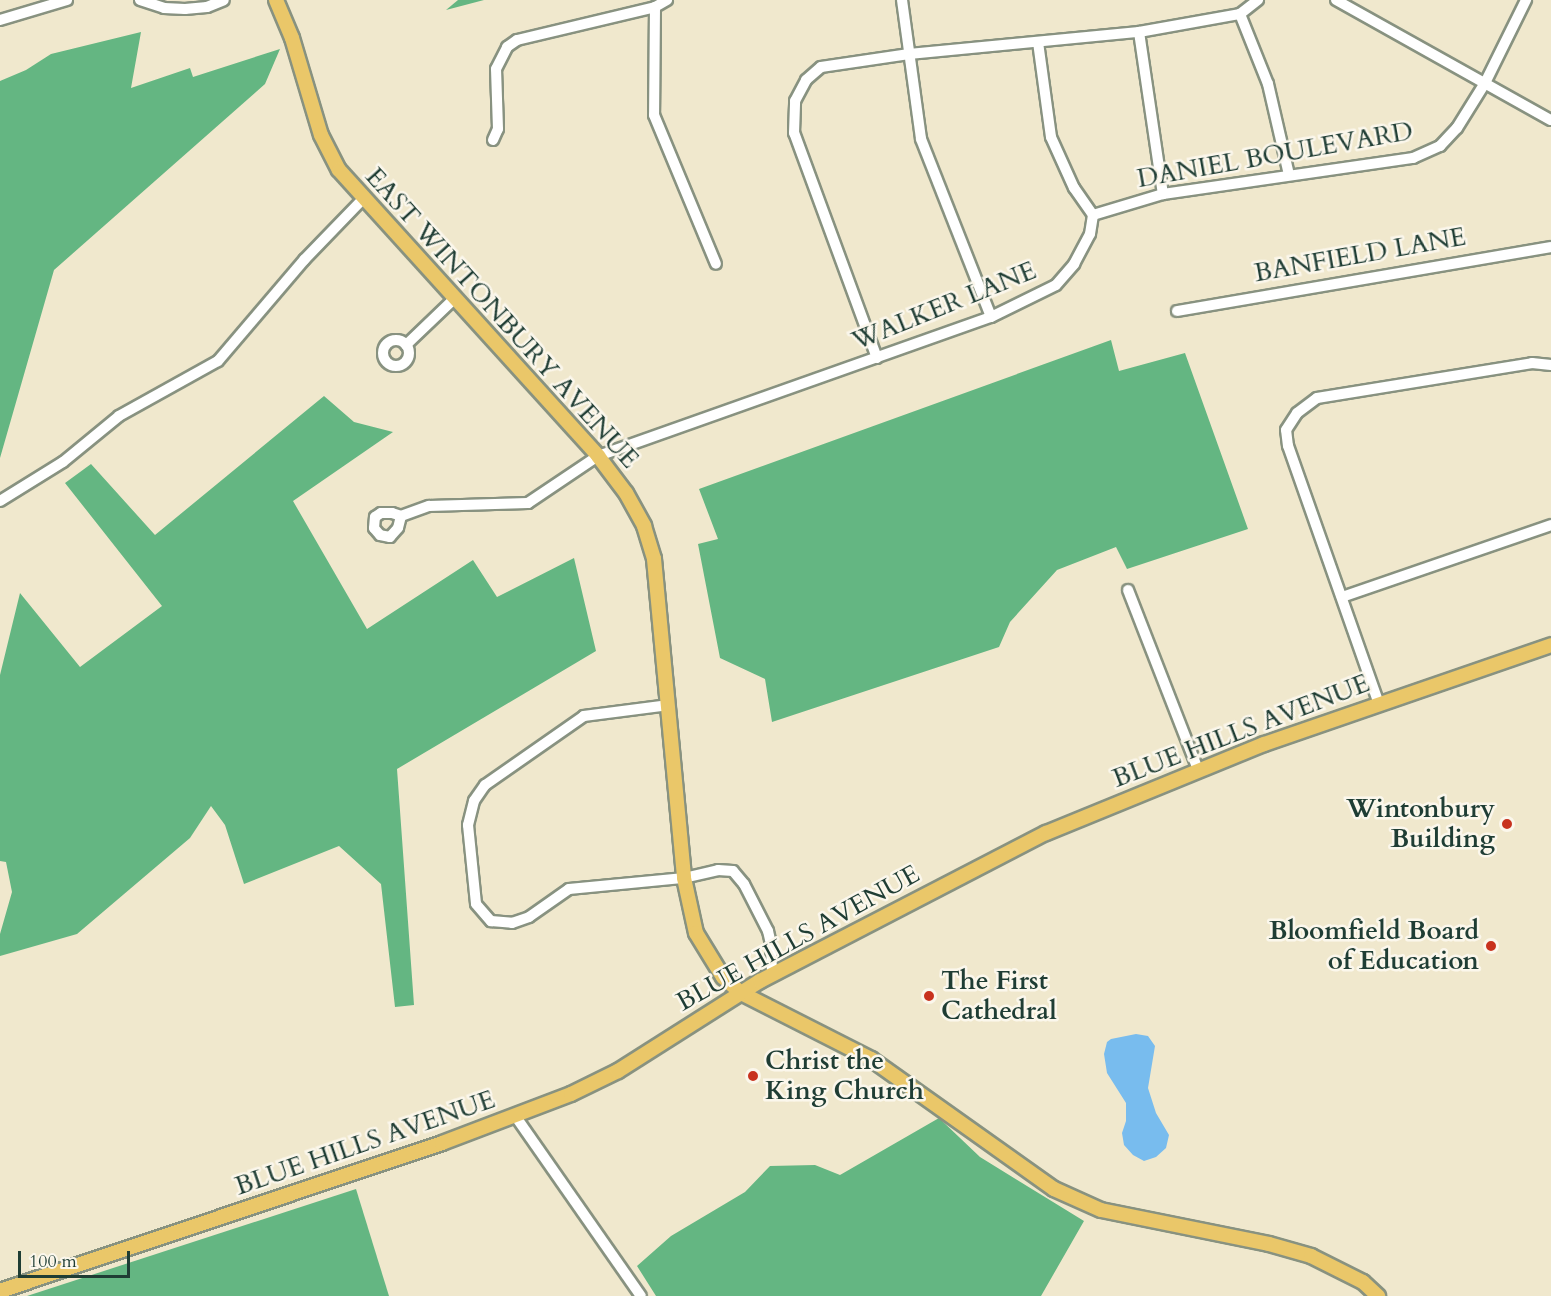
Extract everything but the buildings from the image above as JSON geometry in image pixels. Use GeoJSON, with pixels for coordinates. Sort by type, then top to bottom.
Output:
{"type":"FeatureCollection","features":[{"type":"Feature","properties":{"kind":"main road","name":"EAST WINTONBURY AVENUE"},"geometry":{"type":"LineString","coordinates":[[276,0],[292,38],[321,135],[339,170],[598,456],[631,501],[644,526],[654,559],[684,878],[696,933],[723,977],[741,993],[803,1022],[871,1059],[1054,1189],[1101,1210],[1269,1244],[1311,1256],[1363,1282],[1378,1296]]}},
{"type":"Feature","properties":{"kind":"main road","name":"BLUE HILLS AVENUE"},"geometry":{"type":"LineString","coordinates":[[0,1291],[516,1117],[572,1095],[618,1071],[772,975],[1046,833],[1198,770],[1551,645]]}},
{"type":"Feature","properties":{"kind":"street"},"geometry":{"type":"LineString","coordinates":[[0,20],[66,0]]}},
{"type":"Feature","properties":{"kind":"street"},"geometry":{"type":"LineString","coordinates":[[140,0],[164,8],[185,9],[207,7],[224,0]]}},
{"type":"Feature","properties":{"kind":"street"},"geometry":{"type":"LineString","coordinates":[[493,140],[498,129],[496,69],[507,47],[517,40],[656,7],[668,0]]}},
{"type":"Feature","properties":{"kind":"street"},"geometry":{"type":"LineString","coordinates":[[902,0],[921,139],[991,316]]}},
{"type":"Feature","properties":{"kind":"street"},"geometry":{"type":"LineString","coordinates":[[877,358],[794,133],[795,101],[806,80],[821,67],[909,54],[1139,32],[1240,14],[1258,0]]}},
{"type":"Feature","properties":{"kind":"street"},"geometry":{"type":"LineString","coordinates":[[1336,0],[1551,120]]}},
{"type":"Feature","properties":{"kind":"street","name":"DANIEL BOULEVARD"},"geometry":{"type":"LineString","coordinates":[[1093,214],[1163,194],[1413,158],[1440,146],[1458,128],[1485,83],[1525,1]]}},
{"type":"Feature","properties":{"kind":"street"},"geometry":{"type":"LineString","coordinates":[[656,7],[654,115],[716,264]]}},
{"type":"Feature","properties":{"kind":"street"},"geometry":{"type":"LineString","coordinates":[[1240,14],[1268,84],[1289,175]]}},
{"type":"Feature","properties":{"kind":"street"},"geometry":{"type":"LineString","coordinates":[[1139,32],[1163,194]]}},
{"type":"Feature","properties":{"kind":"street"},"geometry":{"type":"LineString","coordinates":[[1038,42],[1051,137],[1074,188],[1093,214]]}},
{"type":"Feature","properties":{"kind":"street"},"geometry":{"type":"LineString","coordinates":[[0,501],[63,462],[119,416],[218,361],[304,260],[363,199]]}},
{"type":"Feature","properties":{"kind":"street","name":"WALKER LANE"},"geometry":{"type":"LineString","coordinates":[[401,516],[429,506],[528,503],[598,456],[991,316],[1056,285],[1074,264],[1090,234],[1093,214]]}},
{"type":"Feature","properties":{"kind":"street","name":"BANFIELD LANE"},"geometry":{"type":"LineString","coordinates":[[1177,311],[1551,248]]}},
{"type":"Feature","properties":{"kind":"street"},"geometry":{"type":"LineString","coordinates":[[406,345],[454,299]]}},
{"type":"Feature","properties":{"kind":"street"},"geometry":{"type":"LineString","coordinates":[[1379,704],[1288,446],[1286,430],[1297,413],[1317,398],[1532,363],[1551,365]]}},
{"type":"Feature","properties":{"kind":"street"},"geometry":{"type":"LineString","coordinates":[[1342,597],[1551,525]]}},
{"type":"Feature","properties":{"kind":"street"},"geometry":{"type":"LineString","coordinates":[[1128,590],[1198,770]]}},
{"type":"Feature","properties":{"kind":"street"},"geometry":{"type":"LineString","coordinates":[[669,705],[596,712],[575,720],[482,788],[469,817],[469,843],[476,904],[484,915],[497,923],[523,920],[571,888],[684,878],[725,870],[738,875],[768,931],[771,944],[772,975]]}},
{"type":"Feature","properties":{"kind":"street"},"geometry":{"type":"LineString","coordinates":[[516,1117],[641,1296]]}},
{"type":"Feature","properties":{"kind":"green space"},"geometry":{"type":"Polygon","coordinates":[[[458,0],[484,0],[446,10],[458,0]]]}},
{"type":"Feature","properties":{"kind":"green space"},"geometry":{"type":"Polygon","coordinates":[[[141,32],[131,88],[190,68],[193,77],[280,49],[265,84],[54,270],[0,458],[0,81],[26,70],[51,54],[141,32]]]}},
{"type":"Feature","properties":{"kind":"green space"},"geometry":{"type":"Polygon","coordinates":[[[1111,340],[1119,371],[1185,353],[1248,529],[1127,569],[1116,547],[1057,570],[1010,622],[999,647],[772,722],[765,679],[720,658],[698,544],[718,539],[699,489],[1111,340]]]}},
{"type":"Feature","properties":{"kind":"green space"},"geometry":{"type":"Polygon","coordinates":[[[324,396],[354,422],[393,432],[293,501],[367,629],[473,560],[497,597],[574,558],[596,651],[397,769],[414,1005],[395,1007],[381,884],[339,846],[244,884],[225,825],[211,806],[190,838],[77,934],[0,956],[0,934],[12,892],[6,862],[0,861],[0,675],[20,593],[80,667],[162,606],[65,483],[91,464],[155,535],[324,396]]]}},
{"type":"Feature","properties":{"kind":"green space"},"geometry":{"type":"Polygon","coordinates":[[[939,1118],[980,1157],[1084,1221],[1041,1296],[656,1296],[637,1266],[671,1236],[745,1192],[770,1166],[815,1165],[840,1175],[939,1118]]]}},
{"type":"Feature","properties":{"kind":"green space"},"geometry":{"type":"Polygon","coordinates":[[[356,1189],[389,1296],[27,1296],[356,1189]]]}},
{"type":"Feature","properties":{"kind":"water"},"geometry":{"type":"Polygon","coordinates":[[[1136,1034],[1148,1036],[1155,1046],[1148,1088],[1156,1113],[1169,1135],[1166,1148],[1156,1157],[1144,1161],[1133,1155],[1124,1145],[1122,1133],[1126,1121],[1126,1103],[1107,1073],[1104,1054],[1107,1042],[1111,1039],[1136,1034]]]}},
{"type":"Feature","properties":{"kind":"place","name":"Wintonbury Building"},"geometry":{"type":"Point","coordinates":[1507,824]}},
{"type":"Feature","properties":{"kind":"place","name":"Bloomfield Board of Education"},"geometry":{"type":"Point","coordinates":[1491,946]}},
{"type":"Feature","properties":{"kind":"place","name":"The First Cathedral"},"geometry":{"type":"Point","coordinates":[929,996]}},
{"type":"Feature","properties":{"kind":"place","name":"Christ the King Church"},"geometry":{"type":"Point","coordinates":[753,1076]}}]}
